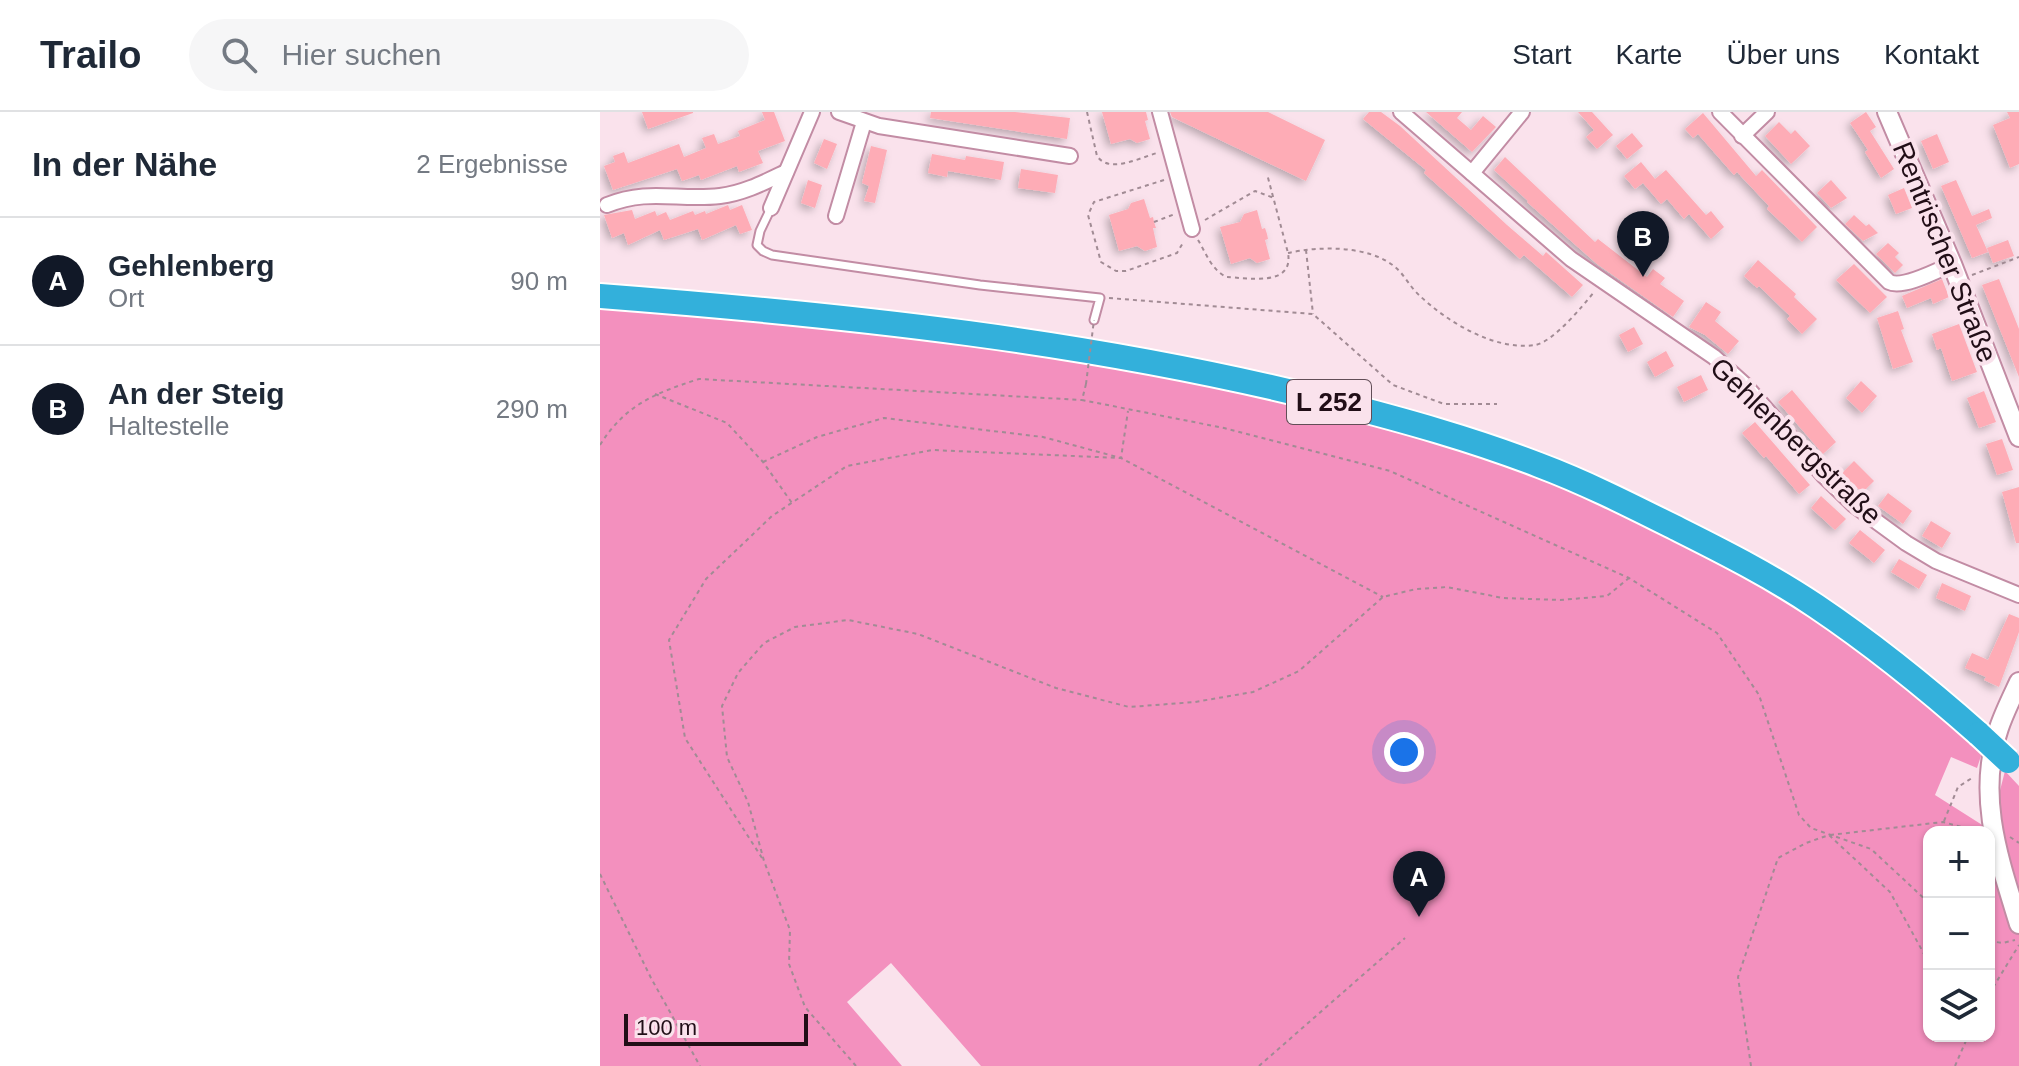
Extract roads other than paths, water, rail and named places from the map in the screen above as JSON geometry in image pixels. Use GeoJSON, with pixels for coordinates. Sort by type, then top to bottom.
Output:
{"type":"FeatureCollection","features":[{"type":"Feature","properties":{"kind":"highway","name":"L 252"},"geometry":{"type":"LineString","coordinates":[[600,296],[900,323],[1096,351],[1222,375],[1455,435],[1542,466],[1638,509],[1719,549],[1813,604],[1867,642],[1979,734],[2006,766]]}},
{"type":"Feature","properties":{"kind":"street"},"geometry":{"type":"LineString","coordinates":[[771,208],[812,112]]}},
{"type":"Feature","properties":{"kind":"street"},"geometry":{"type":"LineString","coordinates":[[839,112],[864,122],[1070,156]]}},
{"type":"Feature","properties":{"kind":"street"},"geometry":{"type":"LineString","coordinates":[[1160,112],[1192,229]]}},
{"type":"Feature","properties":{"kind":"street","name":"Gehlenbergstraße"},"geometry":{"type":"LineString","coordinates":[[1401,112],[1571,259],[1714,357],[1745,385],[1824,476],[1854,505],[1936,561],[2019,595]]}},
{"type":"Feature","properties":{"kind":"street"},"geometry":{"type":"LineString","coordinates":[[1472,173],[1522,112]]}},
{"type":"Feature","properties":{"kind":"street"},"geometry":{"type":"LineString","coordinates":[[1720,112],[1889,282],[1895,285],[1956,272]]}},
{"type":"Feature","properties":{"kind":"street"},"geometry":{"type":"LineString","coordinates":[[1742,136],[1767,112]]}},
{"type":"Feature","properties":{"kind":"street","name":"Rentrischer Straße"},"geometry":{"type":"LineString","coordinates":[[1887,112],[1956,272],[2019,437]]}},
{"type":"Feature","properties":{"kind":"street"},"geometry":{"type":"LineString","coordinates":[[836,216],[864,122]]}},
{"type":"Feature","properties":{"kind":"street"},"geometry":{"type":"LineString","coordinates":[[607,205],[644,194],[689,197],[724,195],[786,172]]}},
{"type":"Feature","properties":{"kind":"street"},"geometry":{"type":"LineString","coordinates":[[2019,682],[1999,729],[2006,766],[1989,806],[1991,827],[2019,924]]}},
{"type":"Feature","properties":{"kind":"lane"},"geometry":{"type":"LineString","coordinates":[[771,208],[757,245],[772,255],[980,285],[1100,298],[1094,320]]}},
{"type":"Feature","properties":{"kind":"place","name":"An der Steig"},"geometry":{"type":"Point","coordinates":[1643,277]}},
{"type":"Feature","properties":{"kind":"place","name":"Gehlenberg"},"geometry":{"type":"Point","coordinates":[1419,917]}}]}
